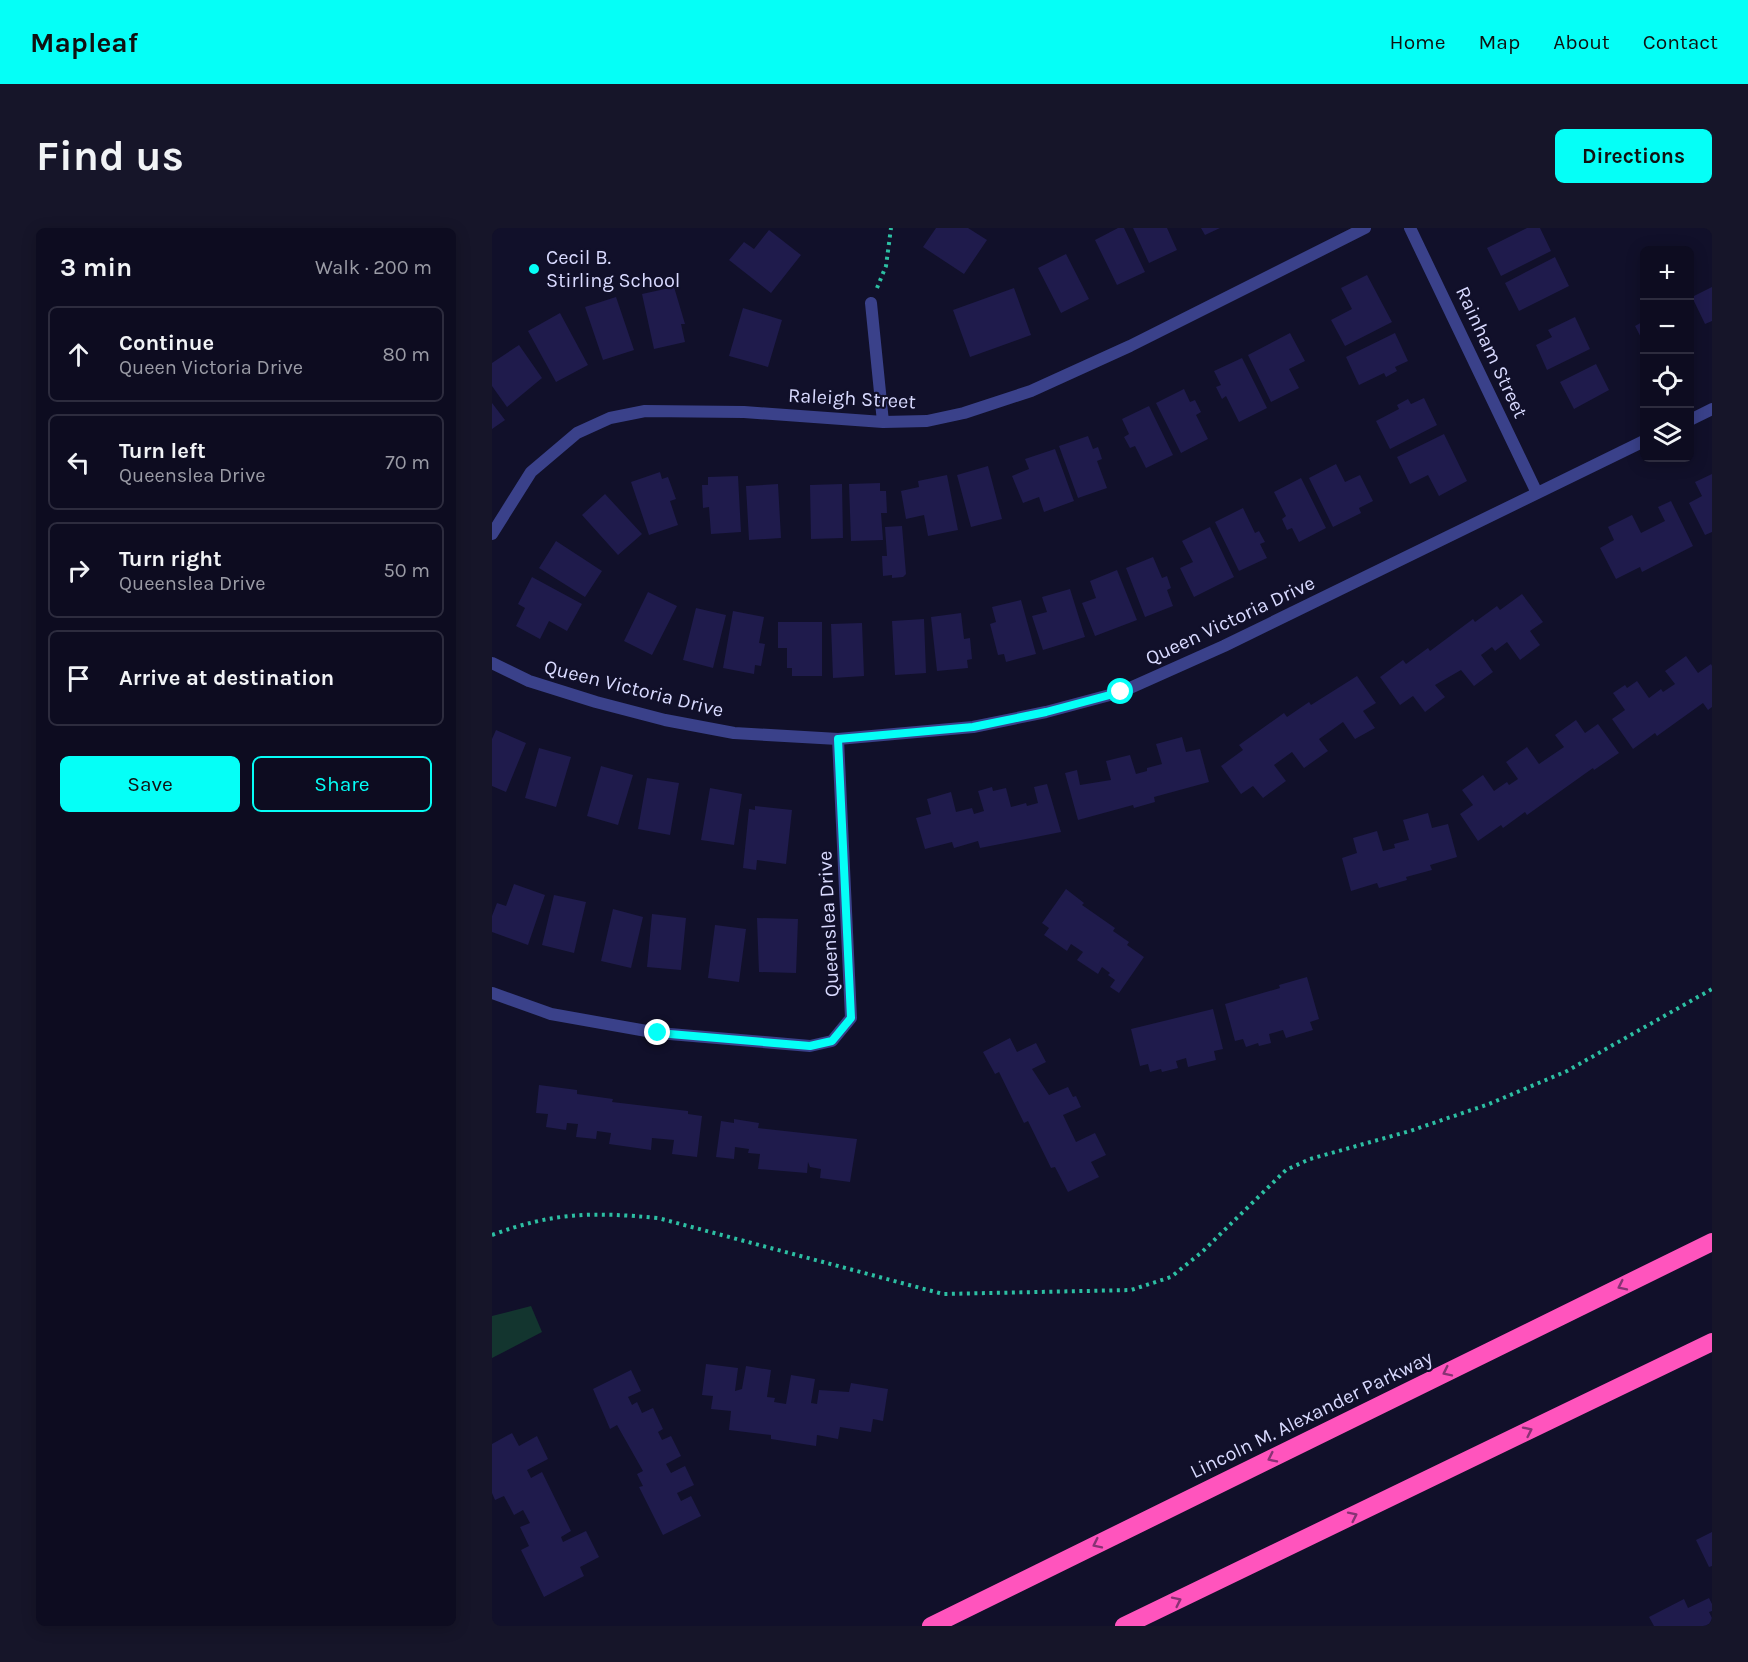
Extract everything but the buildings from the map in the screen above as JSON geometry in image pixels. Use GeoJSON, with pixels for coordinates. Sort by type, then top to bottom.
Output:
{"type":"FeatureCollection","features":[{"type":"Feature","properties":{"kind":"highway"},"geometry":{"type":"LineString","coordinates":[[1648,1274],[1712,1229]]}},
{"type":"Feature","properties":{"kind":"highway","name":"Lincoln M. Alexander Parkway"},"geometry":{"type":"LineString","coordinates":[[931,1626],[1712,1242]]}},
{"type":"Feature","properties":{"kind":"highway"},"geometry":{"type":"LineString","coordinates":[[1124,1626],[1712,1342]]}},
{"type":"Feature","properties":{"kind":"street","name":"Raleigh Street"},"geometry":{"type":"LineString","coordinates":[[492,534],[531,472],[577,433],[610,418],[645,411],[733,412],[883,422],[927,421],[964,413],[1031,391],[1130,346],[1365,228]]}},
{"type":"Feature","properties":{"kind":"street","name":"Rainham Street"},"geometry":{"type":"LineString","coordinates":[[1410,228],[1537,493]]}},
{"type":"Feature","properties":{"kind":"street"},"geometry":{"type":"LineString","coordinates":[[871,303],[883,422]]}},
{"type":"Feature","properties":{"kind":"street"},"geometry":{"type":"LineString","coordinates":[[1694,418],[1712,409]]}},
{"type":"Feature","properties":{"kind":"street","name":"Queen Victoria Drive"},"geometry":{"type":"LineString","coordinates":[[492,663],[529,681],[665,720],[746,734],[838,739],[973,727],[1046,712],[1121,692],[1224,646],[1640,443]]}},
{"type":"Feature","properties":{"kind":"street","name":"Queenslea Drive"},"geometry":{"type":"LineString","coordinates":[[492,993],[551,1014],[658,1033],[810,1046],[832,1041],[851,1018],[838,739]]}},
{"type":"Feature","properties":{"kind":"path"},"geometry":{"type":"LineString","coordinates":[[871,303],[886,266],[891,228]]}},
{"type":"Feature","properties":{"kind":"path"},"geometry":{"type":"LineString","coordinates":[[492,1235],[560,1215],[609,1214],[658,1218],[944,1294],[1131,1290],[1171,1277],[1202,1252],[1286,1170],[1310,1159],[1410,1131],[1490,1104],[1568,1071],[1712,989]]}},
{"type":"Feature","properties":{"kind":"green space"},"geometry":{"type":"Polygon","coordinates":[[[531,1306],[542,1332],[492,1358],[492,1316],[531,1306]]]}},
{"type":"Feature","properties":{"kind":"place","name":"Cecil B. Stirling School"},"geometry":{"type":"Point","coordinates":[534,269]}},
{"type":"Feature","properties":{"kind":"route"},"geometry":{"type":"LineString","coordinates":[[658,1033],[810,1046],[832,1041],[851,1018],[838,739],[973,727],[1046,712],[1121,692]]}}]}
